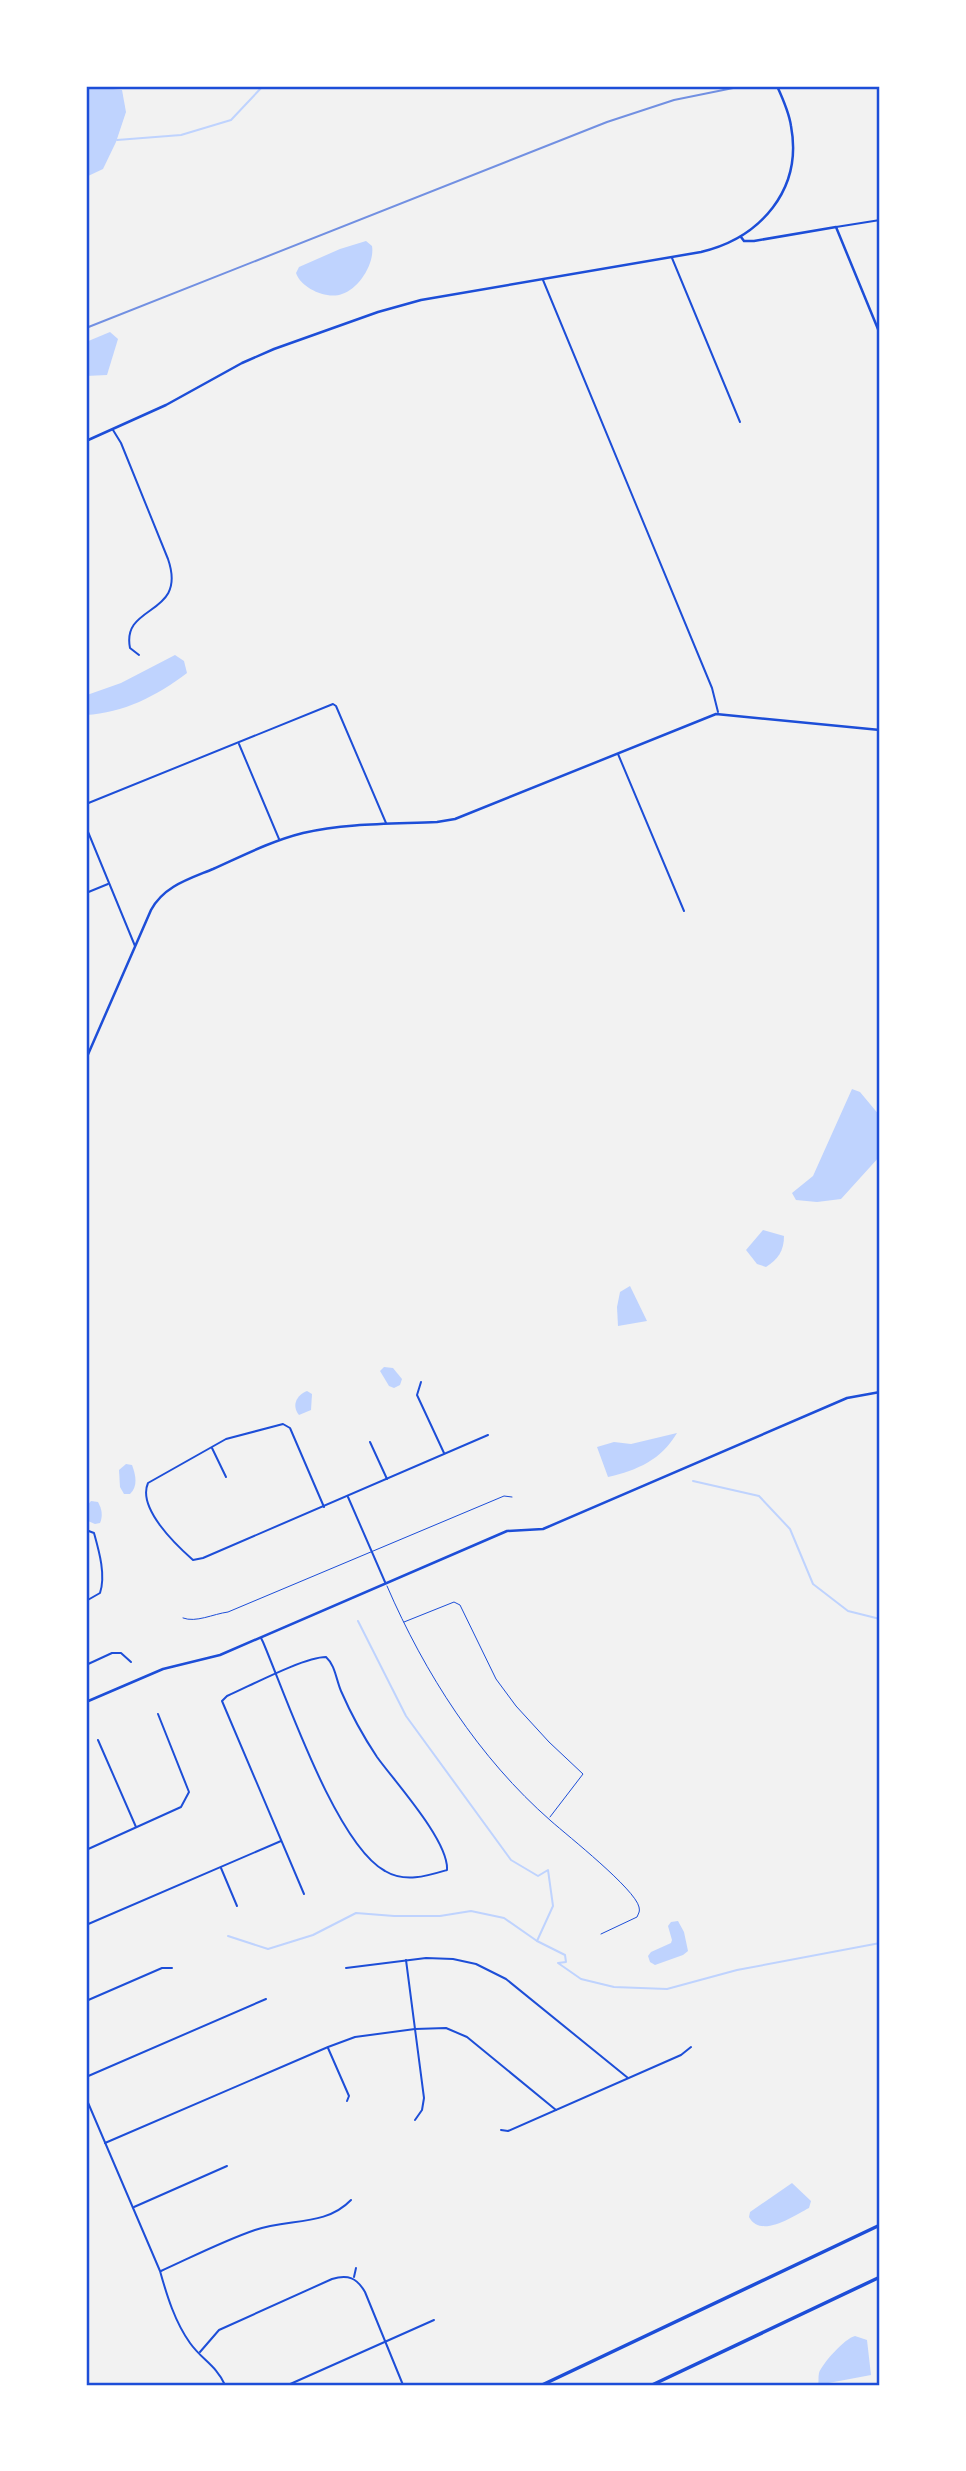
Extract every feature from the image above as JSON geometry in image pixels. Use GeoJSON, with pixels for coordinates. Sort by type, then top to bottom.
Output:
{"type":"FeatureCollection","features":[{"type":"Feature","properties":{"kind":"highway"},"geometry":{"type":"LineString","coordinates":[[542,2385],[880,2225]]}},
{"type":"Feature","properties":{"kind":"highway"},"geometry":{"type":"LineString","coordinates":[[652,2385],[880,2277]]}},
{"type":"Feature","properties":{"kind":"street"},"geometry":{"type":"LineString","coordinates":[[86,441],[166,405],[242,363],[378,312],[421,300],[671,257],[714,248],[741,237],[771,211],[782,194],[789,174],[792,127],[777,86]]}},
{"type":"Feature","properties":{"kind":"street"},"geometry":{"type":"LineString","coordinates":[[741,237],[744,241],[754,241],[880,220]]}},
{"type":"Feature","properties":{"kind":"street"},"geometry":{"type":"LineString","coordinates":[[836,228],[880,334]]}},
{"type":"Feature","properties":{"kind":"street"},"geometry":{"type":"LineString","coordinates":[[671,257],[740,422]]}},
{"type":"Feature","properties":{"kind":"street"},"geometry":{"type":"LineString","coordinates":[[542,279],[712,688],[718,713]]}},
{"type":"Feature","properties":{"kind":"street"},"geometry":{"type":"LineString","coordinates":[[112,430],[121,443],[173,572],[173,585],[168,595],[142,616],[132,631],[130,648],[139,655]]}},
{"type":"Feature","properties":{"kind":"street"},"geometry":{"type":"LineString","coordinates":[[86,804],[331,704],[336,706],[387,824]]}},
{"type":"Feature","properties":{"kind":"street"},"geometry":{"type":"LineString","coordinates":[[86,1059],[153,906],[167,890],[280,840],[314,831],[455,819],[718,713],[880,730]]}},
{"type":"Feature","properties":{"kind":"street"},"geometry":{"type":"LineString","coordinates":[[239,743],[280,840]]}},
{"type":"Feature","properties":{"kind":"street"},"geometry":{"type":"LineString","coordinates":[[617,753],[684,911]]}},
{"type":"Feature","properties":{"kind":"street"},"geometry":{"type":"LineString","coordinates":[[86,827],[136,946]]}},
{"type":"Feature","properties":{"kind":"street"},"geometry":{"type":"LineString","coordinates":[[86,893],[109,884]]}},
{"type":"Feature","properties":{"kind":"street"},"geometry":{"type":"LineString","coordinates":[[421,1382],[417,1395],[444,1454]]}},
{"type":"Feature","properties":{"kind":"street"},"geometry":{"type":"LineString","coordinates":[[86,1702],[163,1669],[220,1655],[507,1531],[543,1529],[847,1398],[880,1392]]}},
{"type":"Feature","properties":{"kind":"street"},"geometry":{"type":"LineString","coordinates":[[324,1507],[290,1428],[283,1424],[226,1439],[148,1483],[145,1489],[148,1503],[161,1527],[193,1560],[324,1507],[488,1435]]}},
{"type":"Feature","properties":{"kind":"street"},"geometry":{"type":"LineString","coordinates":[[370,1442],[387,1479]]}},
{"type":"Feature","properties":{"kind":"street"},"geometry":{"type":"LineString","coordinates":[[211,1447],[226,1477]]}},
{"type":"Feature","properties":{"kind":"street"},"geometry":{"type":"LineString","coordinates":[[348,1496],[386,1584]]}},
{"type":"Feature","properties":{"kind":"street"},"geometry":{"type":"LineString","coordinates":[[86,1530],[94,1533],[99,1549],[103,1585],[100,1593],[86,1601]]}},
{"type":"Feature","properties":{"kind":"street"},"geometry":{"type":"LineString","coordinates":[[261,1637],[277,1674],[332,1804],[341,1821],[366,1854],[384,1871],[414,1878],[447,1870],[448,1861],[436,1838],[366,1739],[341,1691],[331,1661],[326,1657],[318,1657],[277,1674],[227,1696],[222,1701],[304,1894]]}},
{"type":"Feature","properties":{"kind":"street"},"geometry":{"type":"LineString","coordinates":[[86,1665],[112,1653],[121,1653],[131,1662]]}},
{"type":"Feature","properties":{"kind":"street"},"geometry":{"type":"LineString","coordinates":[[86,1850],[181,1807],[189,1792],[158,1714]]}},
{"type":"Feature","properties":{"kind":"street"},"geometry":{"type":"LineString","coordinates":[[98,1740],[136,1828]]}},
{"type":"Feature","properties":{"kind":"street"},"geometry":{"type":"LineString","coordinates":[[86,1925],[281,1841]]}},
{"type":"Feature","properties":{"kind":"street"},"geometry":{"type":"LineString","coordinates":[[220,1867],[237,1906]]}},
{"type":"Feature","properties":{"kind":"street"},"geometry":{"type":"LineString","coordinates":[[346,1968],[426,1958],[453,1959],[476,1964],[497,1974],[628,2078]]}},
{"type":"Feature","properties":{"kind":"street"},"geometry":{"type":"LineString","coordinates":[[407,1960],[424,2098],[422,2110],[415,2120]]}},
{"type":"Feature","properties":{"kind":"street"},"geometry":{"type":"LineString","coordinates":[[86,2001],[162,1968],[172,1968]]}},
{"type":"Feature","properties":{"kind":"street"},"geometry":{"type":"LineString","coordinates":[[86,2077],[266,1999]]}},
{"type":"Feature","properties":{"kind":"street"},"geometry":{"type":"LineString","coordinates":[[105,2143],[355,2037],[415,2029],[446,2028],[467,2037],[556,2110]]}},
{"type":"Feature","properties":{"kind":"street"},"geometry":{"type":"LineString","coordinates":[[501,2130],[508,2131],[681,2055],[691,2046]]}},
{"type":"Feature","properties":{"kind":"street"},"geometry":{"type":"LineString","coordinates":[[328,2047],[349,2096],[347,2101]]}},
{"type":"Feature","properties":{"kind":"street"},"geometry":{"type":"LineString","coordinates":[[86,2098],[160,2271],[181,2328],[199,2353],[212,2364],[225,2385]]}},
{"type":"Feature","properties":{"kind":"street"},"geometry":{"type":"LineString","coordinates":[[133,2207],[227,2166]]}},
{"type":"Feature","properties":{"kind":"street"},"geometry":{"type":"LineString","coordinates":[[160,2271],[258,2229],[317,2220],[343,2208],[351,2200]]}},
{"type":"Feature","properties":{"kind":"street"},"geometry":{"type":"LineString","coordinates":[[353,2278],[356,2268]]}},
{"type":"Feature","properties":{"kind":"street"},"geometry":{"type":"LineString","coordinates":[[199,2353],[219,2330],[332,2279],[340,2276],[353,2278],[366,2292],[403,2385]]}},
{"type":"Feature","properties":{"kind":"street"},"geometry":{"type":"LineString","coordinates":[[288,2385],[434,2320]]}},
{"type":"Feature","properties":{"kind":"lane"},"geometry":{"type":"LineString","coordinates":[[183,1618],[191,1621],[228,1612],[504,1496],[512,1497]]}},
{"type":"Feature","properties":{"kind":"lane"},"geometry":{"type":"LineString","coordinates":[[386,1584],[421,1658],[484,1751],[548,1819],[618,1880],[638,1903],[640,1908],[637,1917],[601,1934]]}},
{"type":"Feature","properties":{"kind":"lane"},"geometry":{"type":"LineString","coordinates":[[403,1623],[454,1602],[460,1605],[496,1679],[516,1706],[583,1774],[548,1819]]}},
{"type":"Feature","properties":{"kind":"water"},"geometry":{"type":"Polygon","coordinates":[[[86,86],[122,90],[126,112],[103,169],[86,177],[86,86]]]}},
{"type":"Feature","properties":{"kind":"water"},"geometry":{"type":"Polygon","coordinates":[[[366,241],[372,246],[368,267],[360,281],[342,294],[329,295],[315,291],[303,283],[296,273],[299,267],[366,241]]]}},
{"type":"Feature","properties":{"kind":"water"},"geometry":{"type":"Polygon","coordinates":[[[110,332],[118,339],[107,375],[86,376],[86,342],[110,332]]]}},
{"type":"Feature","properties":{"kind":"water"},"geometry":{"type":"Polygon","coordinates":[[[175,655],[184,661],[187,673],[176,681],[152,696],[126,707],[86,715],[87,695],[121,683],[175,655]]]}},
{"type":"Feature","properties":{"kind":"water"},"geometry":{"type":"Polygon","coordinates":[[[852,1089],[860,1092],[880,1116],[880,1156],[841,1199],[817,1202],[796,1200],[792,1193],[813,1176],[852,1089]]]}},
{"type":"Feature","properties":{"kind":"water"},"geometry":{"type":"Polygon","coordinates":[[[763,1230],[784,1236],[780,1254],[766,1267],[757,1264],[746,1250],[763,1230]]]}},
{"type":"Feature","properties":{"kind":"water"},"geometry":{"type":"Polygon","coordinates":[[[630,1286],[647,1321],[618,1326],[617,1307],[620,1292],[630,1286]]]}},
{"type":"Feature","properties":{"kind":"water"},"geometry":{"type":"Polygon","coordinates":[[[384,1367],[393,1368],[402,1379],[400,1385],[394,1388],[389,1386],[380,1371],[384,1367]]]}},
{"type":"Feature","properties":{"kind":"water"},"geometry":{"type":"Polygon","coordinates":[[[307,1391],[312,1394],[311,1410],[299,1415],[295,1408],[296,1401],[307,1391]]]}},
{"type":"Feature","properties":{"kind":"water"},"geometry":{"type":"Polygon","coordinates":[[[677,1433],[656,1457],[629,1471],[608,1477],[597,1447],[614,1442],[631,1444],[677,1433]]]}},
{"type":"Feature","properties":{"kind":"water"},"geometry":{"type":"Polygon","coordinates":[[[126,1464],[132,1465],[135,1477],[134,1488],[130,1494],[124,1494],[120,1487],[119,1470],[126,1464]]]}},
{"type":"Feature","properties":{"kind":"water"},"geometry":{"type":"Polygon","coordinates":[[[91,1501],[98,1502],[102,1515],[100,1523],[88,1521],[87,1506],[91,1501]]]}},
{"type":"Feature","properties":{"kind":"water"},"geometry":{"type":"Polygon","coordinates":[[[678,1921],[684,1932],[688,1951],[655,1965],[650,1962],[648,1956],[651,1952],[671,1943],[668,1926],[671,1922],[678,1921]]]}},
{"type":"Feature","properties":{"kind":"water"},"geometry":{"type":"Polygon","coordinates":[[[792,2183],[811,2201],[809,2208],[778,2224],[761,2226],[754,2223],[749,2217],[750,2212],[792,2183]]]}},
{"type":"Feature","properties":{"kind":"water"},"geometry":{"type":"Polygon","coordinates":[[[855,2336],[867,2340],[871,2375],[818,2385],[819,2373],[824,2364],[840,2346],[855,2336]]]}},
{"type":"Feature","properties":{"kind":"waterway"},"geometry":{"type":"LineString","coordinates":[[117,140],[181,135],[231,120],[263,86]]}},
{"type":"Feature","properties":{"kind":"waterway"},"geometry":{"type":"LineString","coordinates":[[693,1481],[759,1496],[790,1529],[813,1584],[848,1611],[880,1619]]}},
{"type":"Feature","properties":{"kind":"waterway"},"geometry":{"type":"LineString","coordinates":[[358,1621],[406,1716],[511,1860],[538,1876],[548,1870],[553,1906],[537,1941],[565,1955],[566,1962],[558,1963],[581,1979],[614,1987],[667,1989],[737,1970],[880,1943]]}},
{"type":"Feature","properties":{"kind":"waterway"},"geometry":{"type":"LineString","coordinates":[[228,1936],[268,1949],[313,1935],[356,1913],[440,1916],[471,1911],[504,1918],[537,1941]]}},
{"type":"Feature","properties":{"kind":"railway"},"geometry":{"type":"LineString","coordinates":[[86,328],[607,122],[674,100],[743,86]]}}]}
